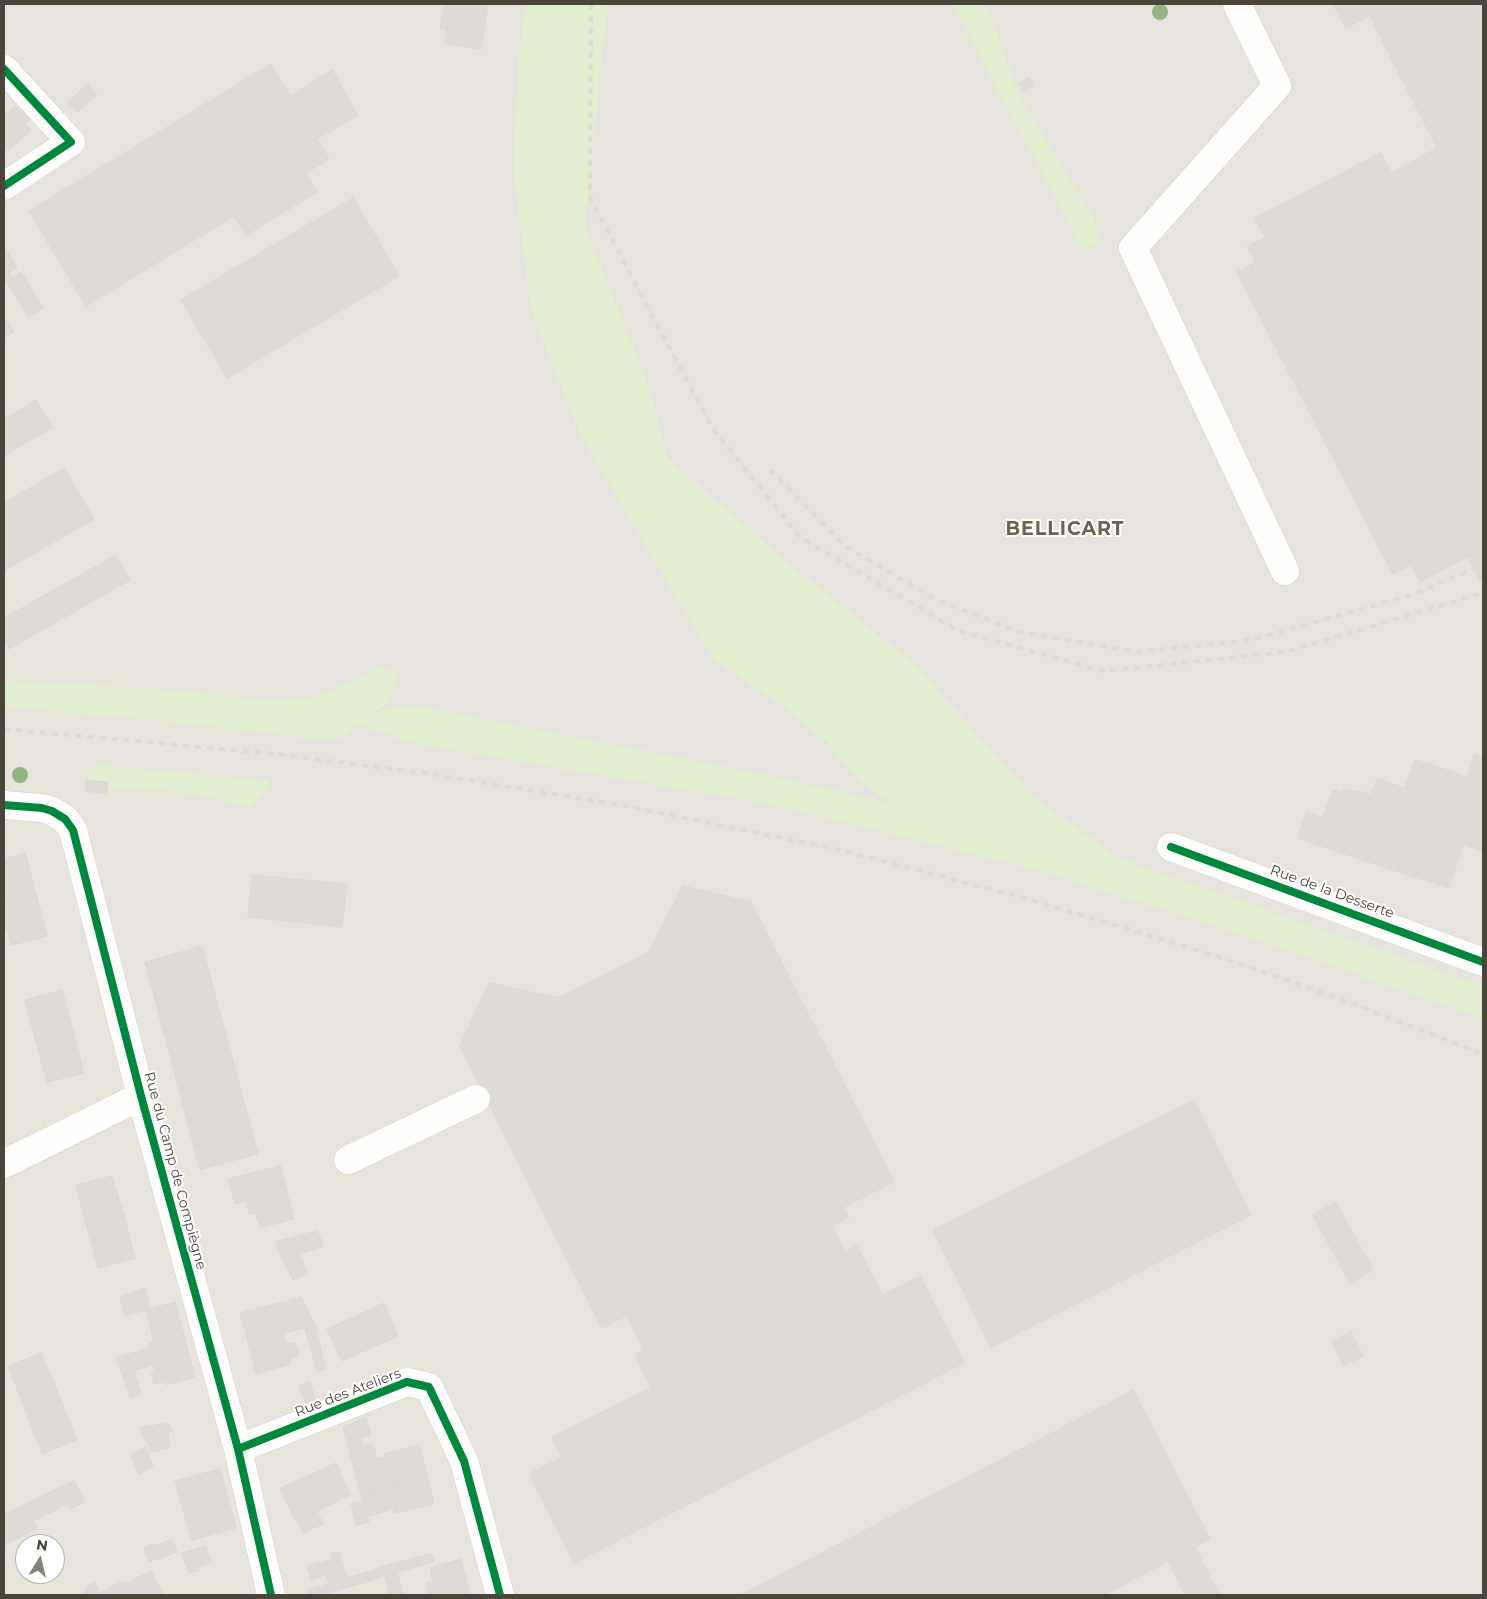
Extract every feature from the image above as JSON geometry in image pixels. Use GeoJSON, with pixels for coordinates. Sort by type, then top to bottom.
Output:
{"type":"FeatureCollection","features":[{"type":"Feature","properties":{"kind":"street"},"geometry":{"type":"LineString","coordinates":[[1236,4],[1277,86],[1133,248],[1285,570]]}},
{"type":"Feature","properties":{"kind":"street"},"geometry":{"type":"LineString","coordinates":[[4,69],[71,142],[4,186]]}},
{"type":"Feature","properties":{"kind":"street","name":"Rue du Camp de Compiègne"},"geometry":{"type":"LineString","coordinates":[[4,805],[42,808],[52,811],[65,819],[73,830],[142,1096],[238,1449],[270,1595]]}},
{"type":"Feature","properties":{"kind":"street","name":"Rue de la Desserte"},"geometry":{"type":"LineString","coordinates":[[1171,846],[1483,962]]}},
{"type":"Feature","properties":{"kind":"street"},"geometry":{"type":"LineString","coordinates":[[4,1164],[142,1096]]}},
{"type":"Feature","properties":{"kind":"street"},"geometry":{"type":"LineString","coordinates":[[348,1160],[476,1099]]}},
{"type":"Feature","properties":{"kind":"street","name":"Rue des Ateliers"},"geometry":{"type":"LineString","coordinates":[[238,1449],[407,1382],[429,1387],[464,1462],[500,1595]]}},
{"type":"Feature","properties":{"kind":"shaded area"},"geometry":{"type":"Polygon","coordinates":[[[4,4],[1483,4],[1483,1595],[516,1595],[478,1446],[198,859],[264,695],[4,238],[4,199],[83,144],[4,48],[4,4]]]}},
{"type":"Feature","properties":{"kind":"shaded area"},"geometry":{"type":"Polygon","coordinates":[[[665,4],[944,4],[1068,244],[986,287],[1164,628],[1144,630],[1089,624],[1017,607],[966,587],[900,552],[838,506],[781,448],[735,383],[698,311],[674,232],[659,115],[660,30],[665,4]]]}},
{"type":"Feature","properties":{"kind":"shaded area"},"geometry":{"type":"Polygon","coordinates":[[[4,48],[84,144],[4,199],[4,48]]]}},
{"type":"Feature","properties":{"kind":"shaded area"},"geometry":{"type":"Polygon","coordinates":[[[4,237],[265,695],[198,859],[478,1446],[516,1595],[4,1595],[4,237]]]}},
{"type":"Feature","properties":{"kind":"shaded area"},"geometry":{"type":"Polygon","coordinates":[[[310,781],[370,787],[367,825],[379,871],[505,863],[519,916],[518,922],[476,957],[382,963],[399,989],[273,1046],[218,931],[150,948],[136,910],[142,896],[150,865],[161,857],[222,847],[302,855],[310,781]]]}},
{"type":"Feature","properties":{"kind":"green space"},"geometry":{"type":"Polygon","coordinates":[[[526,4],[611,4],[606,19],[585,227],[646,377],[668,458],[783,559],[915,664],[1031,795],[1119,858],[1483,986],[1483,1019],[1245,936],[1043,872],[767,804],[416,744],[358,725],[344,738],[312,739],[209,726],[4,706],[4,681],[149,688],[263,700],[305,699],[344,685],[383,666],[399,675],[388,702],[370,717],[387,708],[413,705],[772,776],[889,803],[860,781],[826,741],[784,708],[712,658],[581,437],[531,310],[513,167],[519,52],[526,4]]]}},
{"type":"Feature","properties":{"kind":"green space"},"geometry":{"type":"Polygon","coordinates":[[[952,4],[985,4],[991,15],[1019,95],[1093,216],[1098,232],[1095,246],[1082,249],[952,4]]]}},
{"type":"Feature","properties":{"kind":"green space"},"geometry":{"type":"Polygon","coordinates":[[[101,765],[268,781],[268,788],[252,806],[239,806],[206,795],[161,790],[109,789],[88,781],[88,770],[101,765]]]}},
{"type":"Feature","properties":{"kind":"building"},"geometry":{"type":"Polygon","coordinates":[[[445,4],[452,4],[447,30],[440,29],[445,4]]]}},
{"type":"Feature","properties":{"kind":"building"},"geometry":{"type":"Polygon","coordinates":[[[452,4],[488,4],[481,49],[445,43],[452,4]]]}},
{"type":"Feature","properties":{"kind":"building"},"geometry":{"type":"Polygon","coordinates":[[[1333,4],[1364,4],[1370,15],[1346,28],[1333,4]]]}},
{"type":"Feature","properties":{"kind":"building"},"geometry":{"type":"Polygon","coordinates":[[[1364,4],[1483,4],[1483,549],[1420,582],[1411,565],[1406,567],[1251,265],[1255,262],[1247,246],[1265,238],[1262,232],[1388,167],[1391,173],[1437,148],[1364,4]]]}},
{"type":"Feature","properties":{"kind":"building"},"geometry":{"type":"Polygon","coordinates":[[[271,64],[290,96],[332,70],[358,115],[317,139],[329,159],[306,173],[317,192],[246,235],[234,216],[86,306],[29,211],[271,64]]]}},
{"type":"Feature","properties":{"kind":"building"},"geometry":{"type":"Polygon","coordinates":[[[1029,77],[1033,85],[1023,91],[1019,83],[1029,77]]]}},
{"type":"Feature","properties":{"kind":"building"},"geometry":{"type":"Polygon","coordinates":[[[88,84],[97,95],[77,112],[68,102],[88,84]]]}},
{"type":"Feature","properties":{"kind":"building"},"geometry":{"type":"Polygon","coordinates":[[[17,104],[30,119],[25,123],[31,130],[8,151],[4,148],[4,116],[17,104]]]}},
{"type":"Feature","properties":{"kind":"building"},"geometry":{"type":"Polygon","coordinates":[[[1381,153],[1388,167],[1262,232],[1255,218],[1381,153]]]}},
{"type":"Feature","properties":{"kind":"building"},"geometry":{"type":"Polygon","coordinates":[[[353,198],[399,276],[227,378],[181,300],[353,198]]]}},
{"type":"Feature","properties":{"kind":"building"},"geometry":{"type":"Polygon","coordinates":[[[4,246],[17,268],[8,273],[11,278],[21,272],[43,308],[28,317],[4,277],[4,246]]]}},
{"type":"Feature","properties":{"kind":"building"},"geometry":{"type":"Polygon","coordinates":[[[1251,265],[1406,567],[1393,574],[1237,272],[1251,265]]]}},
{"type":"Feature","properties":{"kind":"building"},"geometry":{"type":"Polygon","coordinates":[[[7,321],[14,332],[4,338],[4,323],[7,321]]]}},
{"type":"Feature","properties":{"kind":"building"},"geometry":{"type":"Polygon","coordinates":[[[36,400],[53,427],[4,456],[4,419],[36,400]]]}},
{"type":"Feature","properties":{"kind":"building"},"geometry":{"type":"Polygon","coordinates":[[[64,468],[94,519],[4,571],[4,503],[64,468]]]}},
{"type":"Feature","properties":{"kind":"building"},"geometry":{"type":"Polygon","coordinates":[[[1483,549],[1483,578],[1480,580],[1468,557],[1483,549]]]}},
{"type":"Feature","properties":{"kind":"building"},"geometry":{"type":"Polygon","coordinates":[[[116,555],[130,580],[9,649],[4,641],[4,618],[116,555]]]}},
{"type":"Feature","properties":{"kind":"building"},"geometry":{"type":"Polygon","coordinates":[[[1474,754],[1483,758],[1483,851],[1463,844],[1449,888],[1396,871],[1432,765],[1467,777],[1474,754]]]}},
{"type":"Feature","properties":{"kind":"building"},"geometry":{"type":"Polygon","coordinates":[[[1415,760],[1432,765],[1396,871],[1298,838],[1306,812],[1323,818],[1333,790],[1343,793],[1344,789],[1355,792],[1356,790],[1371,795],[1377,779],[1405,788],[1415,760]]]}},
{"type":"Feature","properties":{"kind":"building"},"geometry":{"type":"Polygon","coordinates":[[[86,780],[108,782],[106,794],[85,791],[86,780]]]}},
{"type":"Feature","properties":{"kind":"building"},"geometry":{"type":"Polygon","coordinates":[[[25,853],[36,894],[4,903],[4,859],[25,853]]]}},
{"type":"Feature","properties":{"kind":"building"},"geometry":{"type":"Polygon","coordinates":[[[252,875],[347,884],[342,927],[248,917],[252,875]]]}},
{"type":"Feature","properties":{"kind":"building"},"geometry":{"type":"Polygon","coordinates":[[[683,886],[751,902],[894,1182],[650,1304],[550,1105],[502,1130],[460,1046],[489,983],[559,998],[649,952],[683,886]]]}},
{"type":"Feature","properties":{"kind":"building"},"geometry":{"type":"Polygon","coordinates":[[[36,894],[47,936],[11,945],[4,918],[4,903],[36,894]]]}},
{"type":"Feature","properties":{"kind":"building"},"geometry":{"type":"Polygon","coordinates":[[[202,946],[258,1154],[206,1168],[146,962],[202,946]]]}},
{"type":"Feature","properties":{"kind":"building"},"geometry":{"type":"Polygon","coordinates":[[[145,962],[206,1168],[200,1170],[145,962]]]}},
{"type":"Feature","properties":{"kind":"building"},"geometry":{"type":"Polygon","coordinates":[[[62,990],[73,1031],[36,1042],[25,1000],[62,990]]]}},
{"type":"Feature","properties":{"kind":"building"},"geometry":{"type":"Polygon","coordinates":[[[73,1031],[84,1073],[47,1082],[36,1042],[73,1031]]]}},
{"type":"Feature","properties":{"kind":"building"},"geometry":{"type":"Polygon","coordinates":[[[1194,1100],[1208,1128],[947,1258],[933,1230],[1194,1100]]]}},
{"type":"Feature","properties":{"kind":"building"},"geometry":{"type":"Polygon","coordinates":[[[550,1105],[650,1304],[602,1328],[502,1130],[550,1105]]]}},
{"type":"Feature","properties":{"kind":"building"},"geometry":{"type":"Polygon","coordinates":[[[1208,1128],[1251,1215],[991,1347],[947,1258],[1208,1128]]]}},
{"type":"Feature","properties":{"kind":"building"},"geometry":{"type":"Polygon","coordinates":[[[280,1165],[285,1183],[280,1185],[275,1167],[280,1165]]]}},
{"type":"Feature","properties":{"kind":"building"},"geometry":{"type":"Polygon","coordinates":[[[275,1167],[280,1185],[285,1183],[294,1219],[260,1228],[255,1213],[249,1214],[246,1201],[235,1204],[228,1179],[275,1167]]]}},
{"type":"Feature","properties":{"kind":"building"},"geometry":{"type":"Polygon","coordinates":[[[112,1176],[124,1216],[87,1227],[76,1185],[112,1176]]]}},
{"type":"Feature","properties":{"kind":"building"},"geometry":{"type":"Polygon","coordinates":[[[1336,1202],[1373,1270],[1350,1283],[1313,1215],[1336,1202]]]}},
{"type":"Feature","properties":{"kind":"building"},"geometry":{"type":"Polygon","coordinates":[[[844,1207],[849,1217],[832,1226],[845,1252],[857,1246],[882,1295],[920,1276],[964,1363],[574,1563],[529,1474],[562,1457],[552,1437],[651,1388],[635,1354],[644,1351],[627,1316],[844,1207]]]}},
{"type":"Feature","properties":{"kind":"building"},"geometry":{"type":"Polygon","coordinates":[[[124,1216],[135,1258],[98,1268],[87,1227],[124,1216]]]}},
{"type":"Feature","properties":{"kind":"building"},"geometry":{"type":"Polygon","coordinates":[[[317,1231],[324,1246],[300,1254],[307,1273],[293,1280],[275,1242],[317,1231]]]}},
{"type":"Feature","properties":{"kind":"building"},"geometry":{"type":"Polygon","coordinates":[[[145,1288],[150,1309],[125,1316],[120,1297],[145,1288]]]}},
{"type":"Feature","properties":{"kind":"building"},"geometry":{"type":"Polygon","coordinates":[[[301,1297],[315,1325],[293,1331],[285,1302],[301,1297]]]}},
{"type":"Feature","properties":{"kind":"building"},"geometry":{"type":"Polygon","coordinates":[[[175,1302],[187,1347],[119,1366],[116,1358],[149,1348],[148,1344],[154,1342],[146,1310],[175,1302]]]}},
{"type":"Feature","properties":{"kind":"building"},"geometry":{"type":"Polygon","coordinates":[[[285,1302],[293,1331],[284,1333],[275,1304],[285,1302]]]}},
{"type":"Feature","properties":{"kind":"building"},"geometry":{"type":"Polygon","coordinates":[[[384,1303],[398,1336],[371,1348],[356,1316],[384,1303]]]}},
{"type":"Feature","properties":{"kind":"building"},"geometry":{"type":"Polygon","coordinates":[[[275,1304],[284,1333],[248,1342],[240,1313],[275,1304]]]}},
{"type":"Feature","properties":{"kind":"building"},"geometry":{"type":"Polygon","coordinates":[[[356,1316],[371,1348],[342,1361],[327,1329],[356,1316]]]}},
{"type":"Feature","properties":{"kind":"building"},"geometry":{"type":"Polygon","coordinates":[[[315,1325],[326,1369],[317,1371],[305,1328],[315,1325]]]}},
{"type":"Feature","properties":{"kind":"building"},"geometry":{"type":"Polygon","coordinates":[[[1351,1332],[1363,1356],[1343,1366],[1332,1341],[1351,1332]]]}},
{"type":"Feature","properties":{"kind":"building"},"geometry":{"type":"Polygon","coordinates":[[[284,1333],[286,1344],[295,1342],[299,1356],[290,1359],[291,1364],[256,1374],[248,1342],[284,1333]]]}},
{"type":"Feature","properties":{"kind":"building"},"geometry":{"type":"Polygon","coordinates":[[[187,1347],[195,1377],[166,1385],[162,1369],[155,1371],[153,1365],[122,1374],[119,1366],[187,1347]]]}},
{"type":"Feature","properties":{"kind":"building"},"geometry":{"type":"Polygon","coordinates":[[[41,1353],[61,1400],[27,1414],[8,1366],[41,1353]]]}},
{"type":"Feature","properties":{"kind":"building"},"geometry":{"type":"Polygon","coordinates":[[[162,1369],[165,1382],[154,1384],[151,1372],[162,1369]]]}},
{"type":"Feature","properties":{"kind":"building"},"geometry":{"type":"Polygon","coordinates":[[[134,1370],[141,1394],[130,1398],[122,1374],[134,1370]]]}},
{"type":"Feature","properties":{"kind":"building"},"geometry":{"type":"Polygon","coordinates":[[[310,1382],[316,1402],[306,1405],[299,1386],[310,1382]]]}},
{"type":"Feature","properties":{"kind":"building"},"geometry":{"type":"Polygon","coordinates":[[[1133,1390],[1171,1464],[1155,1472],[1117,1399],[1133,1390]]]}},
{"type":"Feature","properties":{"kind":"building"},"geometry":{"type":"Polygon","coordinates":[[[1117,1399],[1155,1472],[1171,1464],[1210,1539],[1104,1595],[741,1595],[1117,1399]]]}},
{"type":"Feature","properties":{"kind":"building"},"geometry":{"type":"Polygon","coordinates":[[[61,1400],[77,1440],[42,1454],[27,1414],[61,1400]]]}},
{"type":"Feature","properties":{"kind":"building"},"geometry":{"type":"Polygon","coordinates":[[[366,1417],[371,1435],[361,1438],[363,1446],[373,1443],[377,1458],[385,1457],[384,1454],[419,1445],[427,1474],[360,1492],[343,1427],[366,1417]]]}},
{"type":"Feature","properties":{"kind":"building"},"geometry":{"type":"Polygon","coordinates":[[[163,1423],[163,1425],[169,1423],[172,1431],[144,1440],[140,1428],[163,1423]]]}},
{"type":"Feature","properties":{"kind":"building"},"geometry":{"type":"Polygon","coordinates":[[[168,1434],[170,1448],[151,1452],[147,1441],[168,1434]]]}},
{"type":"Feature","properties":{"kind":"building"},"geometry":{"type":"Polygon","coordinates":[[[146,1447],[153,1467],[139,1474],[130,1455],[146,1447]]]}},
{"type":"Feature","properties":{"kind":"building"},"geometry":{"type":"Polygon","coordinates":[[[336,1463],[350,1495],[322,1509],[308,1476],[336,1463]]]}},
{"type":"Feature","properties":{"kind":"building"},"geometry":{"type":"Polygon","coordinates":[[[220,1469],[228,1498],[183,1510],[175,1481],[220,1469]]]}},
{"type":"Feature","properties":{"kind":"building"},"geometry":{"type":"Polygon","coordinates":[[[427,1474],[434,1504],[395,1513],[393,1509],[398,1507],[392,1483],[427,1474]]]}},
{"type":"Feature","properties":{"kind":"building"},"geometry":{"type":"Polygon","coordinates":[[[308,1476],[322,1509],[295,1521],[280,1488],[308,1476]]]}},
{"type":"Feature","properties":{"kind":"building"},"geometry":{"type":"Polygon","coordinates":[[[74,1481],[85,1502],[70,1509],[68,1504],[33,1521],[25,1504],[74,1481]]]}},
{"type":"Feature","properties":{"kind":"building"},"geometry":{"type":"Polygon","coordinates":[[[392,1483],[398,1507],[380,1513],[374,1488],[392,1483]]]}},
{"type":"Feature","properties":{"kind":"building"},"geometry":{"type":"Polygon","coordinates":[[[374,1488],[380,1513],[367,1516],[360,1492],[374,1488]]]}},
{"type":"Feature","properties":{"kind":"building"},"geometry":{"type":"Polygon","coordinates":[[[228,1498],[236,1528],[192,1540],[183,1510],[228,1498]]]}},
{"type":"Feature","properties":{"kind":"building"},"geometry":{"type":"Polygon","coordinates":[[[363,1501],[369,1522],[356,1525],[351,1504],[363,1501]]]}},
{"type":"Feature","properties":{"kind":"building"},"geometry":{"type":"Polygon","coordinates":[[[25,1504],[37,1529],[27,1534],[15,1534],[15,1540],[4,1545],[4,1515],[25,1504]]]}},
{"type":"Feature","properties":{"kind":"building"},"geometry":{"type":"Polygon","coordinates":[[[317,1511],[323,1524],[303,1533],[297,1520],[317,1511]]]}},
{"type":"Feature","properties":{"kind":"building"},"geometry":{"type":"Polygon","coordinates":[[[172,1539],[177,1552],[159,1559],[154,1546],[172,1539]]]}},
{"type":"Feature","properties":{"kind":"building"},"geometry":{"type":"Polygon","coordinates":[[[153,1544],[158,1558],[149,1562],[144,1547],[153,1544]]]}},
{"type":"Feature","properties":{"kind":"building"},"geometry":{"type":"Polygon","coordinates":[[[206,1546],[211,1562],[198,1566],[199,1570],[189,1573],[181,1553],[206,1546]]]}},
{"type":"Feature","properties":{"kind":"building"},"geometry":{"type":"Polygon","coordinates":[[[1195,1547],[1215,1587],[1199,1595],[1185,1595],[1168,1561],[1195,1547]]]}},
{"type":"Feature","properties":{"kind":"building"},"geometry":{"type":"Polygon","coordinates":[[[339,1552],[349,1587],[341,1589],[331,1553],[339,1552]]]}},
{"type":"Feature","properties":{"kind":"building"},"geometry":{"type":"Polygon","coordinates":[[[431,1554],[434,1562],[419,1566],[417,1557],[431,1554]]]}},
{"type":"Feature","properties":{"kind":"building"},"geometry":{"type":"Polygon","coordinates":[[[417,1557],[419,1566],[384,1576],[381,1567],[417,1557]]]}},
{"type":"Feature","properties":{"kind":"building"},"geometry":{"type":"Polygon","coordinates":[[[333,1559],[336,1572],[311,1580],[307,1566],[333,1559]]]}},
{"type":"Feature","properties":{"kind":"building"},"geometry":{"type":"Polygon","coordinates":[[[461,1559],[470,1595],[429,1595],[426,1583],[433,1582],[430,1568],[461,1559]]]}},
{"type":"Feature","properties":{"kind":"building"},"geometry":{"type":"Polygon","coordinates":[[[381,1567],[384,1576],[370,1581],[368,1572],[381,1567]]]}},
{"type":"Feature","properties":{"kind":"building"},"geometry":{"type":"Polygon","coordinates":[[[151,1571],[163,1595],[130,1595],[124,1584],[151,1571]]]}},
{"type":"Feature","properties":{"kind":"building"},"geometry":{"type":"Polygon","coordinates":[[[336,1572],[341,1589],[320,1595],[308,1595],[307,1590],[329,1584],[326,1575],[336,1572]]]}},
{"type":"Feature","properties":{"kind":"building"},"geometry":{"type":"Polygon","coordinates":[[[368,1572],[370,1581],[356,1585],[354,1576],[368,1572]]]}},
{"type":"Feature","properties":{"kind":"building"},"geometry":{"type":"Polygon","coordinates":[[[397,1572],[403,1595],[390,1595],[385,1577],[397,1572]]]}},
{"type":"Feature","properties":{"kind":"building"},"geometry":{"type":"Polygon","coordinates":[[[354,1576],[356,1585],[349,1587],[347,1577],[354,1576]]]}},
{"type":"Feature","properties":{"kind":"building"},"geometry":{"type":"Polygon","coordinates":[[[123,1581],[130,1595],[95,1595],[123,1581]]]}},
{"type":"Feature","properties":{"kind":"building"},"geometry":{"type":"Polygon","coordinates":[[[95,1583],[99,1593],[84,1595],[88,1585],[95,1583]]]}},
{"type":"Feature","properties":{"kind":"building"},"geometry":{"type":"Polygon","coordinates":[[[1215,1587],[1219,1595],[1199,1595],[1215,1587]]]}},
{"type":"Feature","properties":{"kind":"railway"},"geometry":{"type":"LineString","coordinates":[[591,4],[590,198],[711,426],[800,537],[959,631],[1103,671],[1286,652],[1483,593]]}},
{"type":"Feature","properties":{"kind":"railway"},"geometry":{"type":"LineString","coordinates":[[770,470],[845,546],[937,600],[1019,632],[1136,652],[1251,640],[1411,595],[1483,565]]}},
{"type":"Feature","properties":{"kind":"railway"},"geometry":{"type":"LineString","coordinates":[[4,729],[276,754],[431,774],[620,805],[836,849],[1017,896],[1234,962],[1359,1006],[1483,1054]]}},
{"type":"Feature","properties":{"kind":"cycle path"},"geometry":{"type":"LineString","coordinates":[[4,69],[71,142],[4,186]]}},
{"type":"Feature","properties":{"kind":"cycle path"},"geometry":{"type":"LineString","coordinates":[[4,805],[42,808],[52,811],[65,819],[73,830],[141,1096],[238,1449],[271,1595]]}},
{"type":"Feature","properties":{"kind":"cycle path"},"geometry":{"type":"LineString","coordinates":[[1171,847],[1483,962]]}},
{"type":"Feature","properties":{"kind":"cycle path"},"geometry":{"type":"LineString","coordinates":[[238,1449],[407,1382],[429,1387],[464,1461],[500,1595]]}},
{"type":"Feature","properties":{"kind":"district","name":"BELLICART"},"geometry":{"type":"Point","coordinates":[1065,529]}}]}
